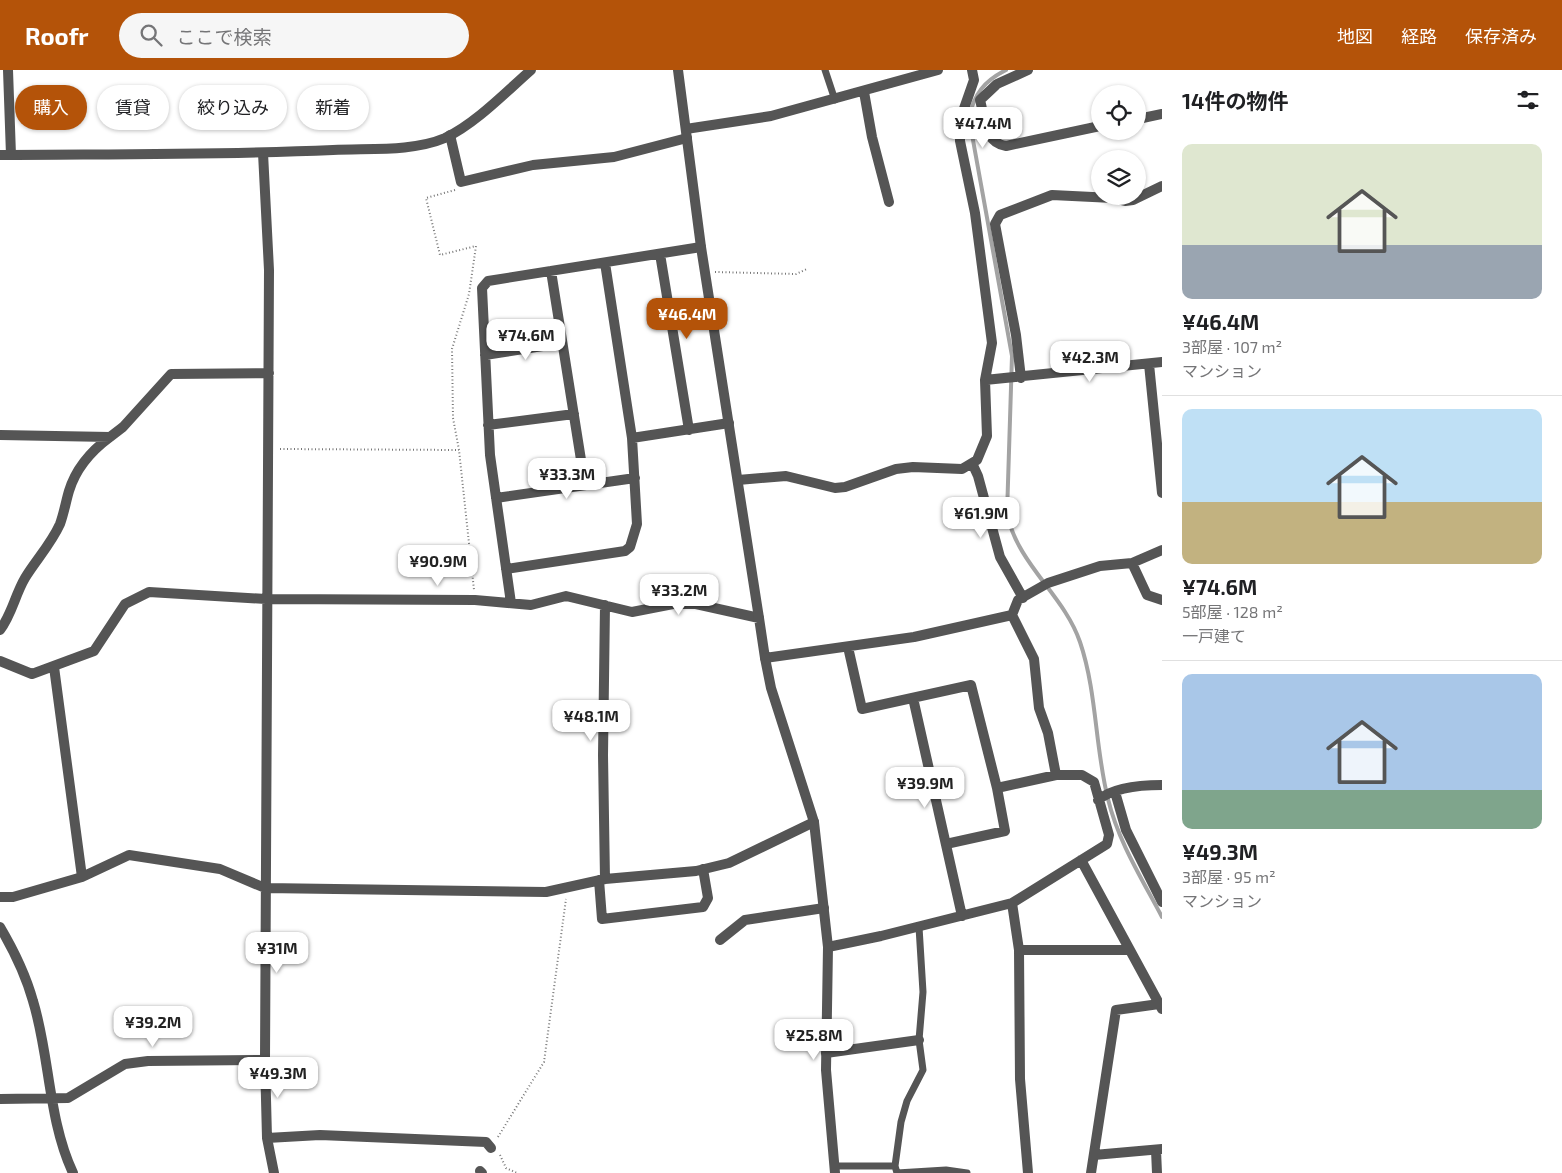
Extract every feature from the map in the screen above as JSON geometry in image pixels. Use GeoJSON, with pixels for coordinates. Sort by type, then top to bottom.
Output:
{"type":"FeatureCollection","features":[{"type":"Feature","properties":{"kind":"street"},"geometry":{"type":"LineString","coordinates":[[8,70],[11,155]]}},
{"type":"Feature","properties":{"kind":"street"},"geometry":{"type":"LineString","coordinates":[[0,155],[263,153],[403,146],[427,143],[459,130],[531,70]]}},
{"type":"Feature","properties":{"kind":"street"},"geometry":{"type":"LineString","coordinates":[[678,70],[701,247],[764,658],[771,688],[814,822],[828,947],[829,985],[826,1054],[835,1170]]}},
{"type":"Feature","properties":{"kind":"street"},"geometry":{"type":"LineString","coordinates":[[450,135],[461,182],[533,165],[614,157],[686,133],[771,116],[835,100],[938,70]]}},
{"type":"Feature","properties":{"kind":"street"},"geometry":{"type":"LineString","coordinates":[[738,480],[786,476],[835,488],[845,487],[896,469],[913,467],[962,470],[977,460],[986,436],[992,343],[975,213],[960,141],[960,120],[974,80],[972,70]]}},
{"type":"Feature","properties":{"kind":"street"},"geometry":{"type":"LineString","coordinates":[[1028,70],[997,84],[985,93],[980,100],[990,140],[998,145],[1006,146],[1091,128]]}},
{"type":"Feature","properties":{"kind":"street"},"geometry":{"type":"LineString","coordinates":[[971,87],[985,93]]}},
{"type":"Feature","properties":{"kind":"street"},"geometry":{"type":"LineString","coordinates":[[864,92],[872,137],[890,202]]}},
{"type":"Feature","properties":{"kind":"street"},"geometry":{"type":"LineString","coordinates":[[1146,117],[1162,114]]}},
{"type":"Feature","properties":{"kind":"street"},"geometry":{"type":"LineString","coordinates":[[263,153],[269,270],[265,1060],[267,1138],[274,1173]]}},
{"type":"Feature","properties":{"kind":"street"},"geometry":{"type":"LineString","coordinates":[[1018,379],[1016,335],[996,219],[1000,215],[1052,195],[1113,198],[1125,201],[1133,200],[1162,186]]}},
{"type":"Feature","properties":{"kind":"street"},"geometry":{"type":"LineString","coordinates":[[511,603],[490,455],[482,288],[488,281],[701,247]]}},
{"type":"Feature","properties":{"kind":"street"},"geometry":{"type":"LineString","coordinates":[[660,254],[689,430]]}},
{"type":"Feature","properties":{"kind":"street"},"geometry":{"type":"LineString","coordinates":[[506,569],[625,551],[630,547],[637,524],[632,438],[604,263]]}},
{"type":"Feature","properties":{"kind":"street"},"geometry":{"type":"LineString","coordinates":[[551,271],[585,485]]}},
{"type":"Feature","properties":{"kind":"street"},"geometry":{"type":"LineString","coordinates":[[485,355],[562,343]]}},
{"type":"Feature","properties":{"kind":"street"},"geometry":{"type":"LineString","coordinates":[[990,380],[1018,379],[1162,362]]}},
{"type":"Feature","properties":{"kind":"street"},"geometry":{"type":"LineString","coordinates":[[1149,364],[1162,493]]}},
{"type":"Feature","properties":{"kind":"street"},"geometry":{"type":"LineString","coordinates":[[0,630],[7,620],[24,579],[45,551],[60,523],[70,488],[78,469],[97,446],[124,427],[171,374],[269,373]]}},
{"type":"Feature","properties":{"kind":"street"},"geometry":{"type":"LineString","coordinates":[[488,425],[574,414]]}},
{"type":"Feature","properties":{"kind":"street"},"geometry":{"type":"LineString","coordinates":[[632,438],[729,424]]}},
{"type":"Feature","properties":{"kind":"street"},"geometry":{"type":"LineString","coordinates":[[0,435],[110,436]]}},
{"type":"Feature","properties":{"kind":"street"},"geometry":{"type":"LineString","coordinates":[[972,463],[978,476],[1000,558],[1023,598]]}},
{"type":"Feature","properties":{"kind":"street"},"geometry":{"type":"LineString","coordinates":[[496,498],[635,478]]}},
{"type":"Feature","properties":{"kind":"street"},"geometry":{"type":"LineString","coordinates":[[1056,775],[1048,733],[1039,708],[1034,659],[1012,615],[1018,600],[1045,585],[1100,566],[1132,562],[1162,550]]}},
{"type":"Feature","properties":{"kind":"street"},"geometry":{"type":"LineString","coordinates":[[1132,562],[1147,595],[1162,600]]}},
{"type":"Feature","properties":{"kind":"street"},"geometry":{"type":"LineString","coordinates":[[0,661],[32,674],[94,651],[125,604],[149,592],[266,599],[475,600],[532,605],[566,596],[632,612],[674,604],[696,604],[759,618]]}},
{"type":"Feature","properties":{"kind":"street"},"geometry":{"type":"LineString","coordinates":[[605,605],[602,919],[703,907],[708,898],[704,869]]}},
{"type":"Feature","properties":{"kind":"street"},"geometry":{"type":"LineString","coordinates":[[764,658],[914,637],[1012,615]]}},
{"type":"Feature","properties":{"kind":"street"},"geometry":{"type":"LineString","coordinates":[[848,647],[862,709],[971,685],[1006,831],[946,844]]}},
{"type":"Feature","properties":{"kind":"street"},"geometry":{"type":"LineString","coordinates":[[54,667],[82,877]]}},
{"type":"Feature","properties":{"kind":"street"},"geometry":{"type":"LineString","coordinates":[[913,698],[962,916]]}},
{"type":"Feature","properties":{"kind":"street"},"geometry":{"type":"LineString","coordinates":[[997,788],[1056,775],[1082,775],[1090,778],[1107,796],[1162,902]]}},
{"type":"Feature","properties":{"kind":"street"},"geometry":{"type":"LineString","coordinates":[[1107,796],[1142,785],[1162,785]]}},
{"type":"Feature","properties":{"kind":"street"},"geometry":{"type":"LineString","coordinates":[[828,947],[920,927],[1012,903],[1107,844],[1109,835],[1107,796]]}},
{"type":"Feature","properties":{"kind":"street"},"geometry":{"type":"LineString","coordinates":[[0,897],[13,897],[82,877],[129,855],[220,869],[265,888],[546,892],[602,879],[704,869],[729,863],[814,822]]}},
{"type":"Feature","properties":{"kind":"street"},"geometry":{"type":"LineString","coordinates":[[1081,860],[1161,1007],[1116,1010],[1091,1173]]}},
{"type":"Feature","properties":{"kind":"street"},"geometry":{"type":"LineString","coordinates":[[1012,903],[1018,950],[1020,1079],[1028,1173]]}},
{"type":"Feature","properties":{"kind":"street"},"geometry":{"type":"LineString","coordinates":[[720,940],[745,920],[824,908]]}},
{"type":"Feature","properties":{"kind":"street"},"geometry":{"type":"LineString","coordinates":[[0,927],[33,1000],[52,1100],[67,1160],[73,1173]]}},
{"type":"Feature","properties":{"kind":"street"},"geometry":{"type":"LineString","coordinates":[[1018,950],[1129,950]]}},
{"type":"Feature","properties":{"kind":"street"},"geometry":{"type":"LineString","coordinates":[[826,1054],[919,1040]]}},
{"type":"Feature","properties":{"kind":"street"},"geometry":{"type":"LineString","coordinates":[[0,1099],[52,1100],[68,1098],[125,1064],[148,1061],[265,1060]]}},
{"type":"Feature","properties":{"kind":"street"},"geometry":{"type":"LineString","coordinates":[[267,1138],[320,1135],[486,1142],[491,1148]]}},
{"type":"Feature","properties":{"kind":"street"},"geometry":{"type":"LineString","coordinates":[[1094,1155],[1159,1149],[1157,1173]]}},
{"type":"Feature","properties":{"kind":"lane"},"geometry":{"type":"LineString","coordinates":[[825,70],[835,100]]}},
{"type":"Feature","properties":{"kind":"lane"},"geometry":{"type":"LineString","coordinates":[[920,927],[923,992],[919,1040],[923,1070],[907,1101],[900,1122],[895,1166],[897,1173],[946,1170],[967,1173]]}},
{"type":"Feature","properties":{"kind":"lane"},"geometry":{"type":"LineString","coordinates":[[835,1170],[895,1166]]}},
{"type":"Feature","properties":{"kind":"path"},"geometry":{"type":"LineString","coordinates":[[461,182],[462,188],[426,198],[440,255],[476,246],[470,294],[452,349],[453,418],[459,450],[475,600]]}},
{"type":"Feature","properties":{"kind":"path"},"geometry":{"type":"LineString","coordinates":[[705,272],[796,274],[808,269]]}},
{"type":"Feature","properties":{"kind":"path"},"geometry":{"type":"LineString","coordinates":[[267,449],[459,450]]}},
{"type":"Feature","properties":{"kind":"path"},"geometry":{"type":"LineString","coordinates":[[517,1173],[506,1168],[496,1149],[491,1148],[544,1062],[568,886]]}},
{"type":"Feature","properties":{"kind":"waterway"},"geometry":{"type":"LineString","coordinates":[[1006,70],[998,74],[981,89],[971,109],[969,118],[1012,356],[1007,514],[1021,549],[1063,609],[1073,625],[1080,642],[1090,680],[1104,780],[1112,815],[1131,860],[1162,917]]}}]}
